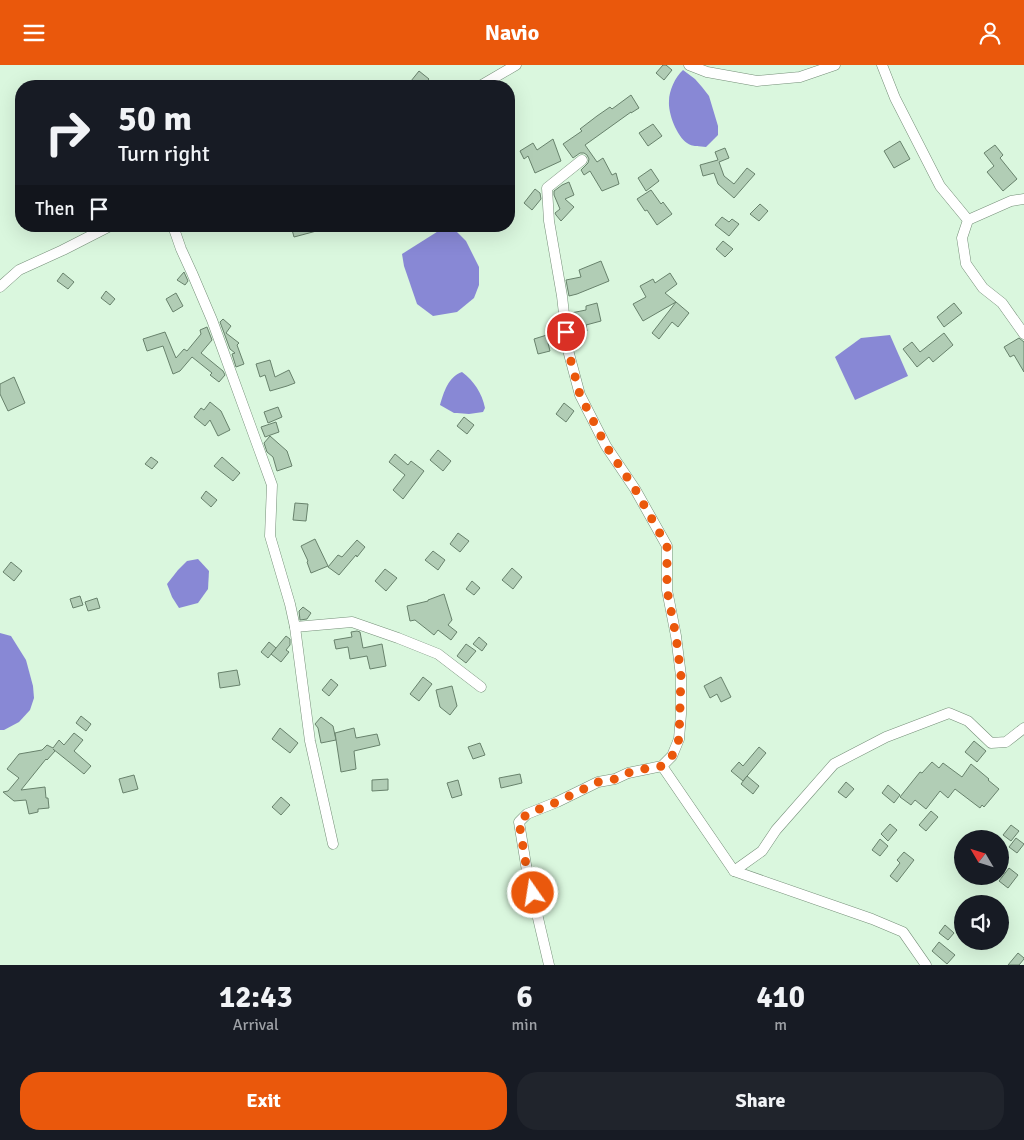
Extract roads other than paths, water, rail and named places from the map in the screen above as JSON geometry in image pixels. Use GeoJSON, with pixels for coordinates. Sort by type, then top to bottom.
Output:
{"type":"FeatureCollection","features":[{"type":"Feature","properties":{"kind":"street"},"geometry":{"type":"LineString","coordinates":[[490,80],[516,65]]}},
{"type":"Feature","properties":{"kind":"street"},"geometry":{"type":"LineString","coordinates":[[689,65],[707,72],[757,81],[800,77],[835,65]]}},
{"type":"Feature","properties":{"kind":"street"},"geometry":{"type":"LineString","coordinates":[[882,65],[895,98],[940,186],[968,219]]}},
{"type":"Feature","properties":{"kind":"street"},"geometry":{"type":"LineString","coordinates":[[549,965],[527,871],[519,822],[527,814],[598,782],[615,779],[633,771],[662,766],[672,756],[679,739],[681,704],[681,676],[667,590],[667,546],[635,489],[606,446],[580,395],[568,350],[562,296],[549,221],[547,188],[582,160]]}},
{"type":"Feature","properties":{"kind":"street"},"geometry":{"type":"LineString","coordinates":[[1024,199],[1011,201],[968,219],[962,238],[966,265],[983,288],[1002,303],[1024,334]]}},
{"type":"Feature","properties":{"kind":"street"},"geometry":{"type":"LineString","coordinates":[[0,287],[19,270],[98,232]]}},
{"type":"Feature","properties":{"kind":"street"},"geometry":{"type":"LineString","coordinates":[[175,232],[212,320],[272,485],[270,536],[295,627],[310,741],[332,844]]}},
{"type":"Feature","properties":{"kind":"street"},"geometry":{"type":"LineString","coordinates":[[295,627],[352,622],[398,637],[438,654],[481,687]]}},
{"type":"Feature","properties":{"kind":"street"},"geometry":{"type":"LineString","coordinates":[[734,871],[762,851],[776,830],[834,764],[886,737],[949,713],[968,721],[991,743],[1006,742],[1024,728]]}},
{"type":"Feature","properties":{"kind":"street"},"geometry":{"type":"LineString","coordinates":[[662,766],[734,871],[903,931],[926,965]]}},
{"type":"Feature","properties":{"kind":"water"},"geometry":{"type":"Polygon","coordinates":[[[683,70],[695,79],[709,96],[718,126],[718,135],[706,147],[694,146],[683,140],[672,118],[669,97],[675,80],[683,70]]]}},
{"type":"Feature","properties":{"kind":"water"},"geometry":{"type":"Polygon","coordinates":[[[437,232],[457,232],[466,241],[479,267],[479,285],[474,298],[457,312],[433,316],[417,304],[404,266],[402,254],[437,232]]]}},
{"type":"Feature","properties":{"kind":"water"},"geometry":{"type":"Polygon","coordinates":[[[890,335],[908,376],[855,400],[835,357],[861,338],[890,335]]]}},
{"type":"Feature","properties":{"kind":"water"},"geometry":{"type":"Polygon","coordinates":[[[462,372],[474,383],[480,392],[485,408],[483,412],[469,414],[454,413],[440,405],[450,381],[462,372]]]}},
{"type":"Feature","properties":{"kind":"water"},"geometry":{"type":"Polygon","coordinates":[[[198,559],[209,571],[208,589],[198,603],[179,608],[167,584],[187,561],[198,559]]]}},
{"type":"Feature","properties":{"kind":"water"},"geometry":{"type":"Polygon","coordinates":[[[0,633],[11,636],[26,660],[34,698],[30,710],[19,722],[4,730],[0,730],[0,633]]]}}]}
